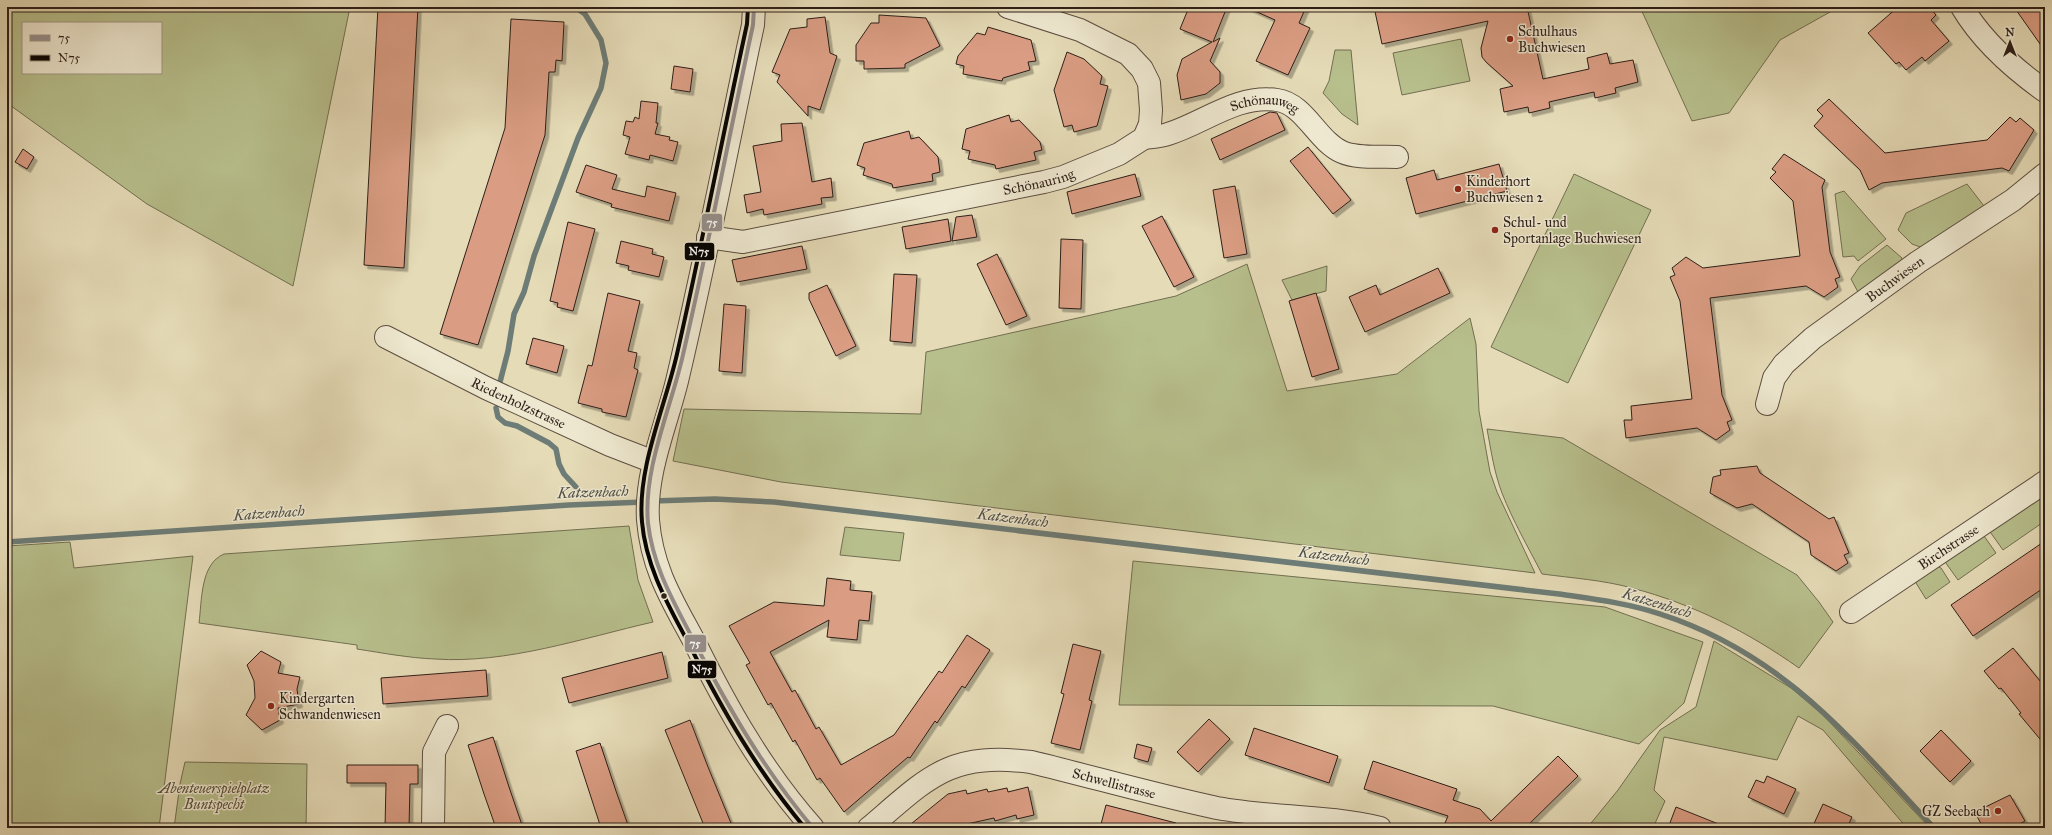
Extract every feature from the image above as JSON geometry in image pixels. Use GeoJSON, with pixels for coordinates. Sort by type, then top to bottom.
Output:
{"type":"FeatureCollection","features":[{"type":"Feature","properties":{"kind":"street"},"geometry":{"type":"LineString","coordinates":[[754,7],[753,25],[676,383],[654,462],[648,515],[651,538],[659,572],[674,607],[746,739],[766,770],[813,828]]}},
{"type":"Feature","properties":{"kind":"street"},"geometry":{"type":"LineString","coordinates":[[1008,7],[1080,30],[1128,54],[1142,69],[1149,83],[1151,110],[1150,124],[1144,138]]}},
{"type":"Feature","properties":{"kind":"street"},"geometry":{"type":"LineString","coordinates":[[1962,7],[1986,38],[2002,55],[2045,91]]}},
{"type":"Feature","properties":{"kind":"street","name":"Schönauweg"},"geometry":{"type":"LineString","coordinates":[[1144,138],[1167,134],[1240,103],[1260,98],[1279,100],[1297,109],[1324,139],[1334,148],[1344,153],[1397,157]]}},
{"type":"Feature","properties":{"kind":"street","name":"Schönauring"},"geometry":{"type":"LineString","coordinates":[[708,237],[743,242],[1010,190],[1063,177],[1119,154],[1144,138]]}},
{"type":"Feature","properties":{"kind":"street","name":"Buchwiesen"},"geometry":{"type":"LineString","coordinates":[[1767,404],[1774,378],[1784,364],[1813,338],[1918,262],[2013,200],[2045,174]]}},
{"type":"Feature","properties":{"kind":"street","name":"Riedenholzstrasse"},"geometry":{"type":"LineString","coordinates":[[386,337],[486,388],[610,445],[654,462]]}},
{"type":"Feature","properties":{"kind":"street","name":"Birchstrasse"},"geometry":{"type":"LineString","coordinates":[[1851,612],[2045,482]]}},
{"type":"Feature","properties":{"kind":"street"},"geometry":{"type":"LineString","coordinates":[[433,828],[434,752],[446,726]]}},
{"type":"Feature","properties":{"kind":"street","name":"Schwellistrasse"},"geometry":{"type":"LineString","coordinates":[[869,828],[923,782],[938,772],[958,764],[1003,758],[1031,762],[1218,808],[1278,816],[1354,822],[1380,828]]}},
{"type":"Feature","properties":{"kind":"green space"},"geometry":{"type":"Polygon","coordinates":[[[7,7],[350,7],[293,286],[147,204],[7,103],[7,7]]]}},
{"type":"Feature","properties":{"kind":"green space"},"geometry":{"type":"Polygon","coordinates":[[[1640,7],[1839,7],[1780,40],[1729,113],[1692,121],[1640,7]]]}},
{"type":"Feature","properties":{"kind":"green space"},"geometry":{"type":"Polygon","coordinates":[[[1461,39],[1470,81],[1402,95],[1393,53],[1461,39]]]}},
{"type":"Feature","properties":{"kind":"green space"},"geometry":{"type":"Polygon","coordinates":[[[1335,50],[1351,50],[1358,125],[1342,114],[1323,93],[1329,81],[1335,50]]]}},
{"type":"Feature","properties":{"kind":"green space"},"geometry":{"type":"Polygon","coordinates":[[[1574,174],[1651,210],[1568,383],[1491,347],[1574,174]]]}},
{"type":"Feature","properties":{"kind":"green space"},"geometry":{"type":"Polygon","coordinates":[[[1967,184],[1984,206],[1923,248],[1912,244],[1898,230],[1906,213],[1967,184]]]}},
{"type":"Feature","properties":{"kind":"green space"},"geometry":{"type":"Polygon","coordinates":[[[1844,191],[1886,239],[1858,261],[1854,256],[1843,257],[1835,194],[1844,191]]]}},
{"type":"Feature","properties":{"kind":"green space"},"geometry":{"type":"Polygon","coordinates":[[[1887,245],[1902,258],[1901,262],[1859,294],[1851,279],[1860,266],[1887,245]]]}},
{"type":"Feature","properties":{"kind":"green space"},"geometry":{"type":"Polygon","coordinates":[[[1247,264],[1287,391],[1397,374],[1470,318],[1476,344],[1479,411],[1490,472],[1497,492],[1535,573],[781,482],[673,461],[684,409],[921,414],[926,352],[1176,296],[1247,264]]]}},
{"type":"Feature","properties":{"kind":"green space"},"geometry":{"type":"Polygon","coordinates":[[[1327,266],[1326,291],[1292,300],[1282,280],[1327,266]]]}},
{"type":"Feature","properties":{"kind":"green space"},"geometry":{"type":"Polygon","coordinates":[[[1487,429],[1563,438],[1797,575],[1833,622],[1799,668],[1740,631],[1719,620],[1677,602],[1621,585],[1542,574],[1502,493],[1495,469],[1487,429]]]}},
{"type":"Feature","properties":{"kind":"green space"},"geometry":{"type":"Polygon","coordinates":[[[2045,490],[2045,521],[2003,550],[1988,529],[2045,490]]]}},
{"type":"Feature","properties":{"kind":"green space"},"geometry":{"type":"Polygon","coordinates":[[[629,526],[638,580],[653,622],[572,642],[517,654],[462,660],[396,655],[357,649],[357,645],[199,623],[206,574],[216,559],[224,554],[629,526]]]}},
{"type":"Feature","properties":{"kind":"green space"},"geometry":{"type":"Polygon","coordinates":[[[845,527],[904,533],[900,561],[840,555],[845,527]]]}},
{"type":"Feature","properties":{"kind":"green space"},"geometry":{"type":"Polygon","coordinates":[[[1982,533],[1996,553],[1958,580],[1943,559],[1982,533]]]}},
{"type":"Feature","properties":{"kind":"green space"},"geometry":{"type":"Polygon","coordinates":[[[70,542],[74,568],[193,556],[159,828],[7,828],[7,546],[70,542]]]}},
{"type":"Feature","properties":{"kind":"green space"},"geometry":{"type":"Polygon","coordinates":[[[1133,561],[1605,607],[1703,642],[1684,703],[1639,744],[1493,706],[1119,705],[1133,561]]]}},
{"type":"Feature","properties":{"kind":"green space"},"geometry":{"type":"Polygon","coordinates":[[[1935,565],[1941,568],[1950,582],[1926,599],[1916,583],[1918,576],[1935,565]]]}},
{"type":"Feature","properties":{"kind":"green space"},"geometry":{"type":"Polygon","coordinates":[[[1714,641],[1791,688],[1822,714],[1930,828],[1907,828],[1823,730],[1798,716],[1777,760],[1664,737],[1654,790],[1665,801],[1653,828],[1587,828],[1618,790],[1660,730],[1696,707],[1714,641]]]}},
{"type":"Feature","properties":{"kind":"green space","name":"Abenteuerspielplatz Buntspecht"},"geometry":{"type":"Polygon","coordinates":[[[185,762],[307,764],[306,828],[174,828],[180,784],[185,762]]]}},
{"type":"Feature","properties":{"kind":"building"},"geometry":{"type":"Polygon","coordinates":[[[378,7],[418,7],[404,268],[364,265],[378,7]]]}},
{"type":"Feature","properties":{"kind":"building"},"geometry":{"type":"Polygon","coordinates":[[[1189,7],[1227,7],[1213,42],[1220,38],[1210,61],[1220,72],[1220,83],[1206,94],[1181,100],[1177,75],[1182,59],[1212,42],[1180,29],[1189,7]]]}},
{"type":"Feature","properties":{"kind":"building"},"geometry":{"type":"Polygon","coordinates":[[[1246,7],[1306,7],[1299,23],[1310,28],[1288,75],[1256,61],[1275,20],[1246,7]]]}},
{"type":"Feature","properties":{"kind":"building"},"geometry":{"type":"Polygon","coordinates":[[[1374,7],[1527,7],[1543,79],[1589,69],[1587,58],[1607,53],[1610,64],[1633,60],[1638,82],[1615,88],[1616,93],[1595,98],[1594,92],[1549,102],[1550,108],[1529,113],[1528,107],[1504,112],[1500,89],[1513,86],[1482,57],[1481,48],[1488,21],[1382,44],[1374,7]]]}},
{"type":"Feature","properties":{"kind":"building"},"geometry":{"type":"Polygon","coordinates":[[[1898,7],[1929,7],[1936,15],[1931,20],[1949,41],[1925,61],[1922,57],[1906,70],[1899,62],[1896,64],[1868,33],[1898,7]]]}},
{"type":"Feature","properties":{"kind":"building"},"geometry":{"type":"Polygon","coordinates":[[[2014,7],[2045,7],[2045,51],[2014,7]]]}},
{"type":"Feature","properties":{"kind":"building"},"geometry":{"type":"Polygon","coordinates":[[[879,15],[926,18],[940,46],[905,64],[905,68],[864,69],[864,61],[856,61],[856,45],[871,23],[879,23],[879,15]]]}},
{"type":"Feature","properties":{"kind":"building"},"geometry":{"type":"Polygon","coordinates":[[[825,17],[830,53],[837,56],[820,110],[808,106],[808,116],[777,82],[780,75],[772,72],[790,29],[807,27],[807,19],[825,17]]]}},
{"type":"Feature","properties":{"kind":"building"},"geometry":{"type":"Polygon","coordinates":[[[511,19],[564,22],[562,61],[556,60],[555,72],[549,72],[545,135],[478,345],[440,334],[505,128],[511,19]]]}},
{"type":"Feature","properties":{"kind":"building"},"geometry":{"type":"Polygon","coordinates":[[[988,27],[1031,40],[1036,61],[1028,62],[1030,70],[1003,78],[1002,81],[963,74],[964,66],[956,64],[958,56],[977,33],[985,35],[988,27]]]}},
{"type":"Feature","properties":{"kind":"building"},"geometry":{"type":"Polygon","coordinates":[[[1067,52],[1084,59],[1102,76],[1100,84],[1108,86],[1097,126],[1074,132],[1072,125],[1064,127],[1054,90],[1067,52]]]}},
{"type":"Feature","properties":{"kind":"building"},"geometry":{"type":"Polygon","coordinates":[[[674,66],[693,69],[690,92],[671,89],[674,66]]]}},
{"type":"Feature","properties":{"kind":"building"},"geometry":{"type":"Polygon","coordinates":[[[1829,99],[1885,153],[1987,140],[2010,117],[2016,122],[2020,118],[2034,130],[2009,171],[2002,168],[1882,183],[1869,190],[1860,170],[1814,126],[1823,116],[1817,110],[1829,99]]]}},
{"type":"Feature","properties":{"kind":"building"},"geometry":{"type":"Polygon","coordinates":[[[641,101],[658,103],[656,123],[658,123],[655,134],[670,137],[669,140],[678,142],[673,161],[650,155],[649,160],[625,154],[630,137],[623,135],[626,121],[633,122],[635,117],[639,119],[641,101]]]}},
{"type":"Feature","properties":{"kind":"building"},"geometry":{"type":"Polygon","coordinates":[[[1270,112],[1277,113],[1285,130],[1220,160],[1211,139],[1270,112]]]}},
{"type":"Feature","properties":{"kind":"building"},"geometry":{"type":"Polygon","coordinates":[[[1009,115],[1011,122],[1019,120],[1040,142],[1042,150],[1034,152],[1036,160],[996,169],[995,165],[968,159],[970,151],[962,149],[966,129],[1009,115]]]}},
{"type":"Feature","properties":{"kind":"building"},"geometry":{"type":"Polygon","coordinates":[[[802,123],[812,182],[831,178],[833,197],[821,198],[822,204],[764,215],[763,209],[747,213],[744,195],[761,192],[753,146],[782,141],[781,124],[802,123]]]}},
{"type":"Feature","properties":{"kind":"building"},"geometry":{"type":"Polygon","coordinates":[[[909,131],[911,139],[919,137],[938,157],[940,172],[932,174],[933,181],[893,188],[892,184],[863,175],[865,168],[857,165],[864,143],[909,131]]]}},
{"type":"Feature","properties":{"kind":"building"},"geometry":{"type":"Polygon","coordinates":[[[1308,147],[1351,200],[1333,214],[1290,161],[1308,147]]]}},
{"type":"Feature","properties":{"kind":"building"},"geometry":{"type":"Polygon","coordinates":[[[23,149],[34,157],[27,169],[15,162],[23,149]]]}},
{"type":"Feature","properties":{"kind":"building"},"geometry":{"type":"Polygon","coordinates":[[[1784,154],[1825,180],[1822,187],[1830,252],[1840,277],[1835,279],[1838,287],[1824,297],[1806,286],[1710,298],[1722,395],[1732,420],[1727,422],[1730,430],[1716,440],[1697,428],[1626,438],[1624,420],[1632,420],[1631,406],[1692,399],[1680,301],[1670,277],[1675,275],[1672,268],[1686,257],[1703,268],[1800,256],[1793,201],[1770,178],[1776,172],[1772,169],[1784,154]]]}},
{"type":"Feature","properties":{"kind":"building","name":"Kinderhort Buchwiesen 2"},"geometry":{"type":"Polygon","coordinates":[[[1499,164],[1507,191],[1416,214],[1406,178],[1434,170],[1437,180],[1499,164]]]}},
{"type":"Feature","properties":{"kind":"building"},"geometry":{"type":"Polygon","coordinates":[[[586,165],[617,175],[612,189],[645,197],[647,186],[676,193],[669,221],[611,207],[612,204],[576,192],[586,165]]]}},
{"type":"Feature","properties":{"kind":"building"},"geometry":{"type":"Polygon","coordinates":[[[1135,174],[1141,196],[1072,214],[1067,192],[1135,174]]]}},
{"type":"Feature","properties":{"kind":"building"},"geometry":{"type":"Polygon","coordinates":[[[1235,186],[1247,254],[1224,258],[1213,190],[1235,186]]]}},
{"type":"Feature","properties":{"kind":"building"},"geometry":{"type":"Polygon","coordinates":[[[972,215],[977,237],[952,241],[956,217],[972,215]]]}},
{"type":"Feature","properties":{"kind":"building"},"geometry":{"type":"Polygon","coordinates":[[[1162,216],[1194,277],[1174,287],[1142,226],[1162,216]]]}},
{"type":"Feature","properties":{"kind":"building"},"geometry":{"type":"Polygon","coordinates":[[[948,219],[951,241],[906,249],[902,227],[948,219]]]}},
{"type":"Feature","properties":{"kind":"building"},"geometry":{"type":"Polygon","coordinates":[[[568,222],[595,229],[573,311],[557,307],[558,303],[550,301],[568,222]]]}},
{"type":"Feature","properties":{"kind":"building"},"geometry":{"type":"Polygon","coordinates":[[[1061,239],[1083,240],[1081,309],[1059,308],[1061,239]]]}},
{"type":"Feature","properties":{"kind":"building"},"geometry":{"type":"Polygon","coordinates":[[[621,241],[653,249],[652,254],[664,257],[659,277],[628,270],[629,266],[616,263],[621,241]]]}},
{"type":"Feature","properties":{"kind":"building"},"geometry":{"type":"Polygon","coordinates":[[[802,246],[807,269],[737,282],[732,260],[802,246]]]}},
{"type":"Feature","properties":{"kind":"building"},"geometry":{"type":"Polygon","coordinates":[[[997,254],[1027,316],[1006,325],[977,264],[997,254]]]}},
{"type":"Feature","properties":{"kind":"building"},"geometry":{"type":"Polygon","coordinates":[[[1438,268],[1450,293],[1365,332],[1349,297],[1376,285],[1380,295],[1438,268]]]}},
{"type":"Feature","properties":{"kind":"building"},"geometry":{"type":"Polygon","coordinates":[[[894,274],[917,275],[912,343],[890,341],[894,274]]]}},
{"type":"Feature","properties":{"kind":"building"},"geometry":{"type":"Polygon","coordinates":[[[827,285],[856,346],[836,356],[809,299],[809,293],[827,285]]]}},
{"type":"Feature","properties":{"kind":"building"},"geometry":{"type":"Polygon","coordinates":[[[608,293],[640,301],[628,351],[637,353],[634,368],[638,370],[626,417],[602,412],[602,409],[578,403],[588,365],[592,366],[608,293]]]}},
{"type":"Feature","properties":{"kind":"building"},"geometry":{"type":"Polygon","coordinates":[[[1316,293],[1339,369],[1312,377],[1289,301],[1316,293]]]}},
{"type":"Feature","properties":{"kind":"building"},"geometry":{"type":"Polygon","coordinates":[[[724,304],[746,306],[742,373],[719,371],[724,304]]]}},
{"type":"Feature","properties":{"kind":"building"},"geometry":{"type":"Polygon","coordinates":[[[533,338],[564,346],[557,373],[526,364],[533,338]]]}},
{"type":"Feature","properties":{"kind":"building"},"geometry":{"type":"Polygon","coordinates":[[[1757,466],[1760,473],[1829,519],[1834,517],[1849,553],[1844,555],[1848,563],[1836,571],[1811,555],[1809,542],[1752,504],[1737,508],[1710,493],[1713,477],[1721,475],[1720,470],[1757,466]]]}},
{"type":"Feature","properties":{"kind":"building"},"geometry":{"type":"Polygon","coordinates":[[[2045,541],[2045,587],[1973,636],[1951,605],[2045,541]]]}},
{"type":"Feature","properties":{"kind":"building"},"geometry":{"type":"Polygon","coordinates":[[[827,578],[851,581],[850,590],[872,592],[869,621],[859,620],[857,640],[827,637],[829,620],[770,652],[792,692],[795,690],[816,729],[819,727],[841,765],[894,735],[939,671],[942,673],[967,635],[990,650],[965,688],[962,686],[937,723],[935,721],[910,758],[908,757],[844,812],[820,778],[817,780],[795,740],[793,742],[771,703],[768,705],[746,665],[750,663],[729,626],[774,602],[824,606],[827,578]]]}},
{"type":"Feature","properties":{"kind":"building"},"geometry":{"type":"Polygon","coordinates":[[[1073,644],[1101,651],[1089,700],[1092,701],[1080,750],[1051,743],[1064,694],[1061,693],[1073,644]]]}},
{"type":"Feature","properties":{"kind":"building"},"geometry":{"type":"Polygon","coordinates":[[[2013,648],[2045,687],[2045,745],[2019,714],[2021,713],[2001,688],[1999,689],[1984,671],[2013,648]]]}},
{"type":"Feature","properties":{"kind":"building"},"geometry":{"type":"Polygon","coordinates":[[[261,651],[281,662],[278,673],[300,677],[297,689],[299,704],[278,708],[280,720],[262,730],[246,715],[255,698],[254,681],[247,665],[261,651]]]}},
{"type":"Feature","properties":{"kind":"building"},"geometry":{"type":"Polygon","coordinates":[[[662,652],[668,678],[569,703],[562,678],[662,652]]]}},
{"type":"Feature","properties":{"kind":"building"},"geometry":{"type":"Polygon","coordinates":[[[486,670],[488,696],[383,704],[381,678],[486,670]]]}},
{"type":"Feature","properties":{"kind":"building"},"geometry":{"type":"Polygon","coordinates":[[[1209,719],[1230,739],[1198,772],[1177,752],[1209,719]]]}},
{"type":"Feature","properties":{"kind":"building"},"geometry":{"type":"Polygon","coordinates":[[[690,720],[733,828],[705,828],[665,730],[690,720]]]}},
{"type":"Feature","properties":{"kind":"building"},"geometry":{"type":"Polygon","coordinates":[[[1254,728],[1338,756],[1329,783],[1245,755],[1254,728]]]}},
{"type":"Feature","properties":{"kind":"building"},"geometry":{"type":"Polygon","coordinates":[[[1941,730],[1971,761],[1950,782],[1920,751],[1941,730]]]}},
{"type":"Feature","properties":{"kind":"building"},"geometry":{"type":"Polygon","coordinates":[[[493,737],[523,828],[496,828],[484,794],[468,745],[493,737]]]}},
{"type":"Feature","properties":{"kind":"building"},"geometry":{"type":"Polygon","coordinates":[[[600,743],[629,828],[601,828],[576,751],[600,743]]]}},
{"type":"Feature","properties":{"kind":"building"},"geometry":{"type":"Polygon","coordinates":[[[1137,744],[1152,748],[1148,762],[1134,758],[1137,744]]]}},
{"type":"Feature","properties":{"kind":"building"},"geometry":{"type":"Polygon","coordinates":[[[1558,756],[1578,776],[1525,828],[1459,828],[1445,823],[1448,816],[1364,789],[1373,761],[1457,789],[1453,800],[1480,809],[1491,821],[1558,756]]]}},
{"type":"Feature","properties":{"kind":"building"},"geometry":{"type":"Polygon","coordinates":[[[347,765],[418,765],[418,784],[410,784],[409,828],[385,828],[386,783],[347,783],[347,765]]]}},
{"type":"Feature","properties":{"kind":"building"},"geometry":{"type":"Polygon","coordinates":[[[1767,776],[1796,789],[1784,814],[1748,797],[1756,780],[1764,783],[1767,776]]]}},
{"type":"Feature","properties":{"kind":"building"},"geometry":{"type":"Polygon","coordinates":[[[1028,787],[1034,815],[1017,819],[1016,815],[995,821],[994,818],[949,828],[906,828],[948,794],[966,790],[967,794],[987,789],[988,792],[1007,788],[1008,792],[1028,787]]]}},
{"type":"Feature","properties":{"kind":"building","name":"GZ Seebach"},"geometry":{"type":"Polygon","coordinates":[[[2010,795],[2025,821],[2012,828],[1983,828],[1975,812],[2010,795]]]}},
{"type":"Feature","properties":{"kind":"building"},"geometry":{"type":"Polygon","coordinates":[[[1823,804],[1852,817],[1847,828],[1812,828],[1823,804]]]}},
{"type":"Feature","properties":{"kind":"building"},"geometry":{"type":"Polygon","coordinates":[[[1106,805],[1176,823],[1176,828],[1100,828],[1106,805]]]}},
{"type":"Feature","properties":{"kind":"building"},"geometry":{"type":"Polygon","coordinates":[[[1676,807],[1726,827],[1726,828],[1668,828],[1676,807]]]}},
{"type":"Feature","properties":{"kind":"waterway"},"geometry":{"type":"LineString","coordinates":[[500,382],[508,351],[514,314],[524,292],[534,256],[578,138],[601,88],[606,63],[601,40],[585,14],[575,7]]}},
{"type":"Feature","properties":{"kind":"waterway"},"geometry":{"type":"LineString","coordinates":[[496,408],[498,417],[505,423],[517,426],[549,443],[556,449],[559,464],[564,474],[576,487]]}},
{"type":"Feature","properties":{"kind":"waterway","name":"Katzenbach"},"geometry":{"type":"LineString","coordinates":[[653,501],[715,499],[774,502],[1559,594],[1635,607],[1660,614],[1703,631],[1742,651],[1778,675],[1843,731],[1934,828]]}},
{"type":"Feature","properties":{"kind":"waterway","name":"Katzenbach"},"geometry":{"type":"LineString","coordinates":[[7,542],[569,505],[644,502]]}},
{"type":"Feature","properties":{"kind":"transit line","name":"N75"},"geometry":{"type":"LineString","coordinates":[[748,7],[747,24],[677,354],[648,459],[644,480],[642,522],[644,539],[653,571],[702,670],[742,740],[772,785],[805,828]]}},
{"type":"Feature","properties":{"kind":"transit line","name":"75"},"geometry":{"type":"LineString","coordinates":[[754,7],[753,25],[692,317],[677,379],[653,461],[648,503],[648,523],[655,555],[666,585],[708,668],[735,716],[764,762],[813,828]]}},
{"type":"Feature","properties":{"kind":"place","name":"Schulhaus Buchwiesen"},"geometry":{"type":"Point","coordinates":[1510,39]}},
{"type":"Feature","properties":{"kind":"place","name":"Kinderhort Buchwiesen 2"},"geometry":{"type":"Point","coordinates":[1458,189]}},
{"type":"Feature","properties":{"kind":"place","name":"Schul- und Sportanlage Buchwiesen"},"geometry":{"type":"Point","coordinates":[1495,230]}},
{"type":"Feature","properties":{"kind":"place","name":"Kindergarten Schwandenwiesen"},"geometry":{"type":"Point","coordinates":[271,706]}},
{"type":"Feature","properties":{"kind":"place","name":"GZ Seebach"},"geometry":{"type":"Point","coordinates":[1998,811]}}]}
